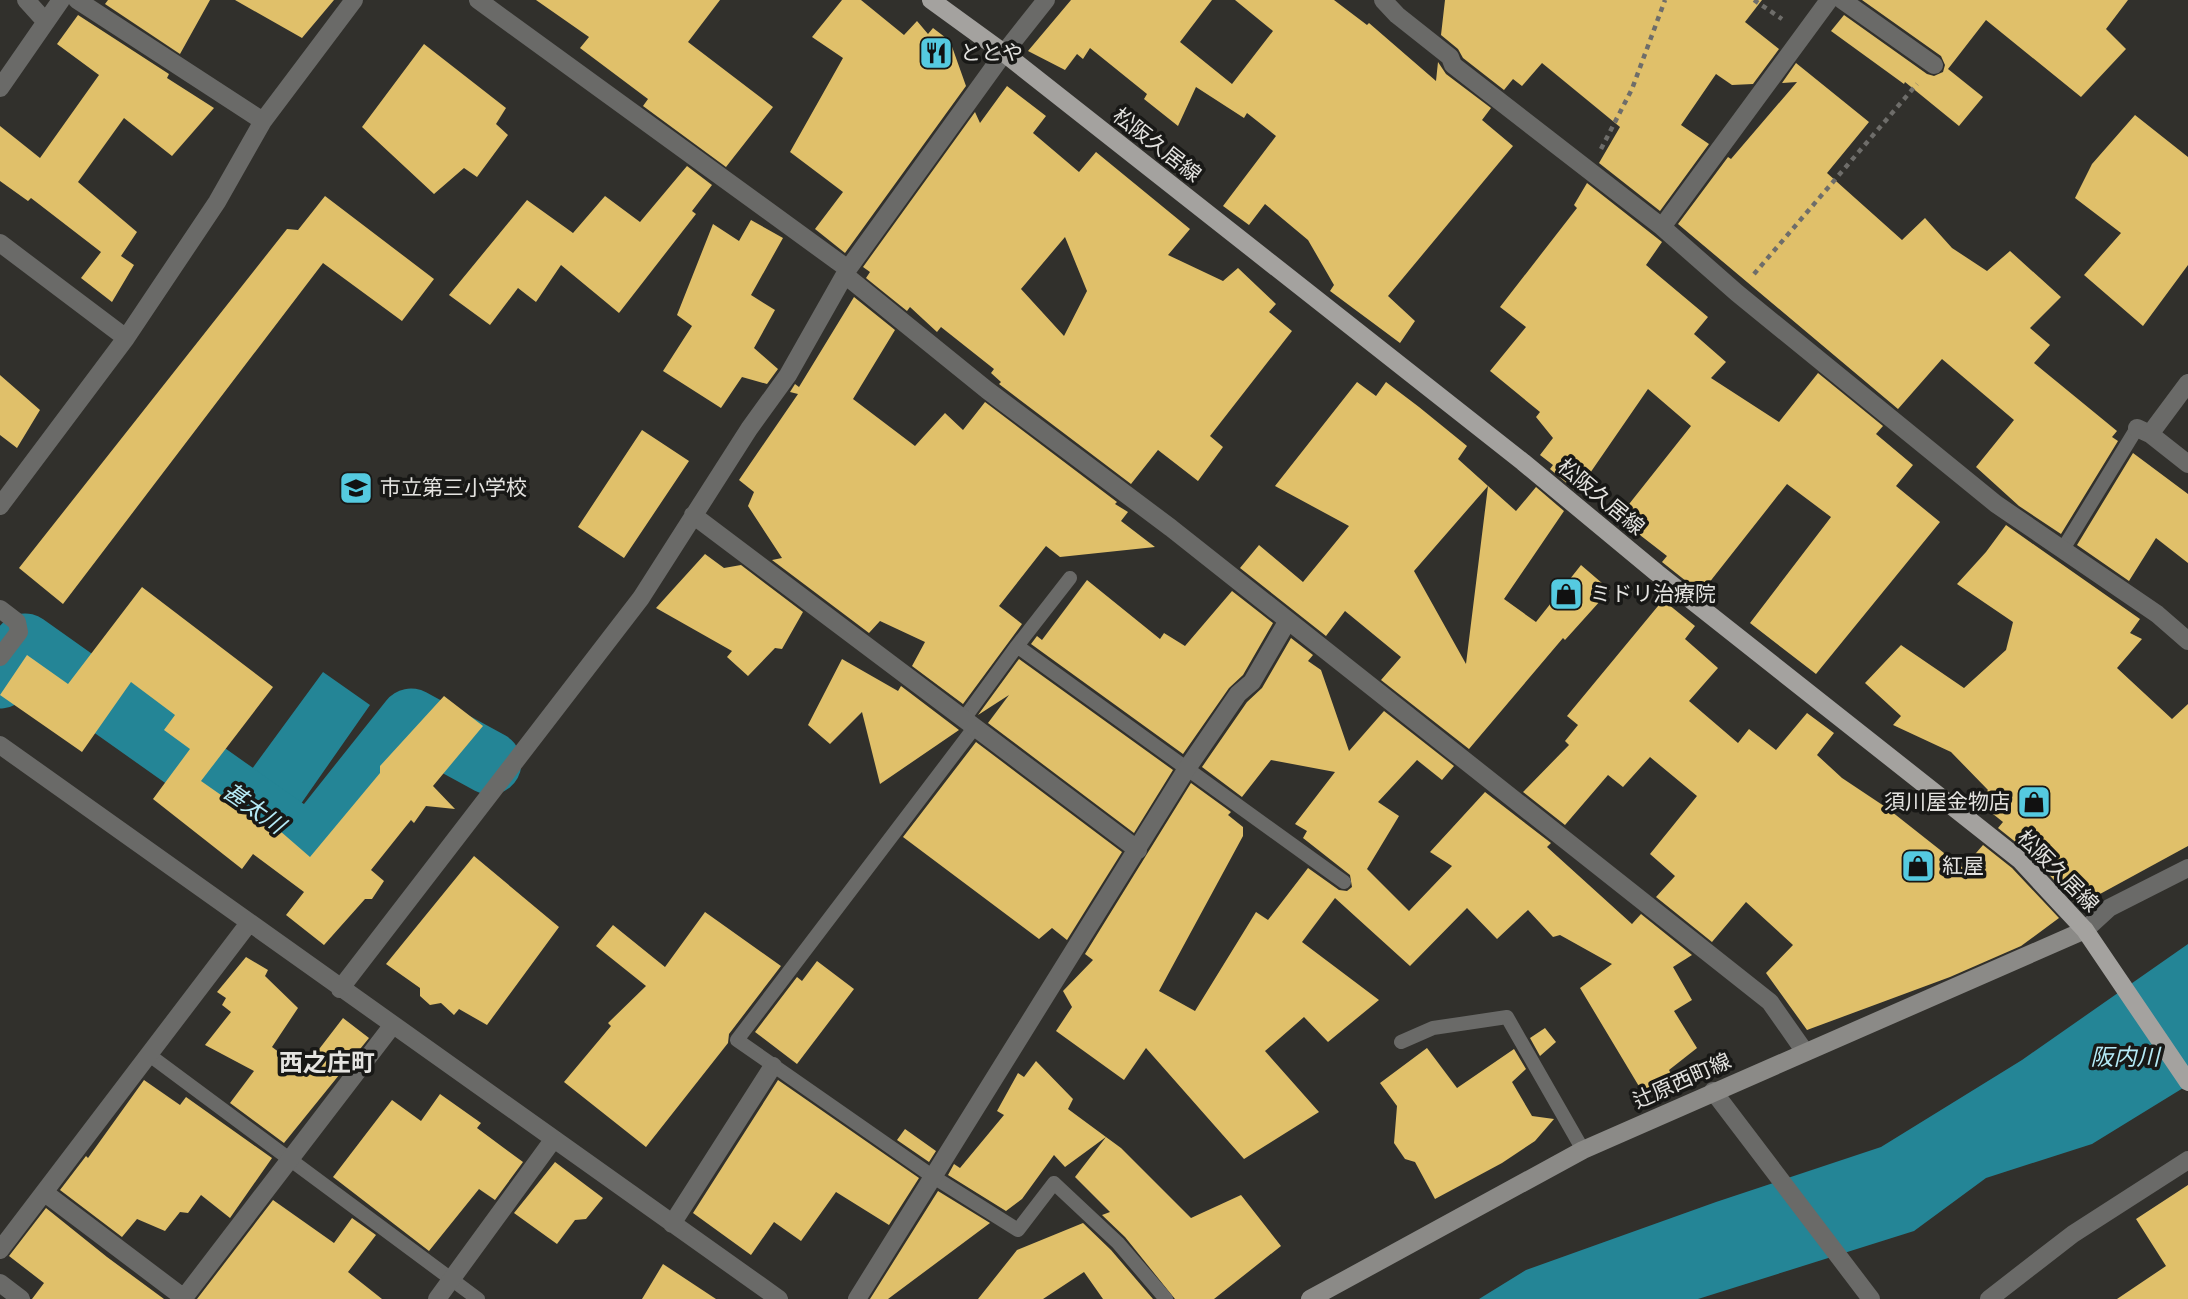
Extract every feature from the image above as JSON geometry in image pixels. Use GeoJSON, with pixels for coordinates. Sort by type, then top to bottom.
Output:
{"type":"FeatureCollection","features":[{"type":"Feature","properties":{"kind":"main road","name":"松阪久居線"},"geometry":{"type":"LineString","coordinates":[[931,0],[1004,53],[1523,462],[1657,573],[2020,860],[2085,930],[2188,1082]]}},
{"type":"Feature","properties":{"kind":"main road","name":"辻原西町線"},"geometry":{"type":"LineString","coordinates":[[1310,1299],[1583,1150],[2085,930]]}},
{"type":"Feature","properties":{"kind":"street"},"geometry":{"type":"LineString","coordinates":[[26,0],[44,21]]}},
{"type":"Feature","properties":{"kind":"street"},"geometry":{"type":"LineString","coordinates":[[0,88],[61,0]]}},
{"type":"Feature","properties":{"kind":"street"},"geometry":{"type":"LineString","coordinates":[[77,0],[262,121]]}},
{"type":"Feature","properties":{"kind":"street"},"geometry":{"type":"LineString","coordinates":[[2,499],[126,338],[217,202],[262,121],[354,0]]}},
{"type":"Feature","properties":{"kind":"street"},"geometry":{"type":"LineString","coordinates":[[478,0],[847,272],[986,390],[1171,528],[1770,1002],[1805,1052]]}},
{"type":"Feature","properties":{"kind":"street"},"geometry":{"type":"LineString","coordinates":[[340,989],[641,597],[748,429],[789,375],[847,272],[1004,53],[1046,0]]}},
{"type":"Feature","properties":{"kind":"street"},"geometry":{"type":"LineString","coordinates":[[1383,0],[1397,15],[1450,57],[1453,65],[1662,227],[1737,293],[1996,504],[2157,614],[2188,641]]}},
{"type":"Feature","properties":{"kind":"street"},"geometry":{"type":"LineString","coordinates":[[1662,227],[1829,0]]}},
{"type":"Feature","properties":{"kind":"street"},"geometry":{"type":"LineString","coordinates":[[1842,0],[1934,65]]}},
{"type":"Feature","properties":{"kind":"street"},"geometry":{"type":"LineString","coordinates":[[0,243],[126,338]]}},
{"type":"Feature","properties":{"kind":"street"},"geometry":{"type":"LineString","coordinates":[[2188,383],[2144,431],[2188,464]]}},
{"type":"Feature","properties":{"kind":"street"},"geometry":{"type":"LineString","coordinates":[[693,515],[1138,850]]}},
{"type":"Feature","properties":{"kind":"street"},"geometry":{"type":"LineString","coordinates":[[0,608],[17,622],[19,632],[0,657]]}},
{"type":"Feature","properties":{"kind":"street"},"geometry":{"type":"LineString","coordinates":[[857,1299],[1186,770],[1238,694],[1252,682],[1287,622]]}},
{"type":"Feature","properties":{"kind":"street"},"geometry":{"type":"LineString","coordinates":[[0,745],[779,1299]]}},
{"type":"Feature","properties":{"kind":"street"},"geometry":{"type":"LineString","coordinates":[[2085,930],[2109,908],[2188,869]]}},
{"type":"Feature","properties":{"kind":"street"},"geometry":{"type":"LineString","coordinates":[[0,1250],[249,923]]}},
{"type":"Feature","properties":{"kind":"street"},"geometry":{"type":"LineString","coordinates":[[46,1193],[183,1298],[392,1026]]}},
{"type":"Feature","properties":{"kind":"street"},"geometry":{"type":"LineString","coordinates":[[672,1224],[773,1066]]}},
{"type":"Feature","properties":{"kind":"street"},"geometry":{"type":"LineString","coordinates":[[1713,1091],[1871,1299]]}},
{"type":"Feature","properties":{"kind":"street"},"geometry":{"type":"LineString","coordinates":[[437,1299],[553,1140]]}},
{"type":"Feature","properties":{"kind":"street"},"geometry":{"type":"LineString","coordinates":[[1989,1299],[2073,1234],[2188,1160]]}},
{"type":"Feature","properties":{"kind":"street"},"geometry":{"type":"LineString","coordinates":[[0,1283],[21,1299]]}},
{"type":"Feature","properties":{"kind":"lane"},"geometry":{"type":"LineString","coordinates":[[2063,549],[2144,431]]}},
{"type":"Feature","properties":{"kind":"lane"},"geometry":{"type":"LineString","coordinates":[[1070,578],[1017,646],[969,724],[737,1040],[932,1177],[1018,1230],[1054,1183],[1118,1243],[1166,1299]]}},
{"type":"Feature","properties":{"kind":"lane"},"geometry":{"type":"LineString","coordinates":[[1017,646],[1345,882]]}},
{"type":"Feature","properties":{"kind":"lane"},"geometry":{"type":"LineString","coordinates":[[1401,1042],[1433,1028],[1507,1017],[1583,1150]]}},
{"type":"Feature","properties":{"kind":"lane"},"geometry":{"type":"LineString","coordinates":[[148,1054],[478,1299]]}},
{"type":"Feature","properties":{"kind":"path"},"geometry":{"type":"LineString","coordinates":[[1589,172],[1632,89],[1665,0]]}},
{"type":"Feature","properties":{"kind":"path"},"geometry":{"type":"LineString","coordinates":[[1754,0],[1804,35]]}},
{"type":"Feature","properties":{"kind":"path"},"geometry":{"type":"LineString","coordinates":[[1737,293],[1934,65]]}},
{"type":"Feature","properties":{"kind":"water"},"geometry":{"type":"Polygon","coordinates":[[[323,672],[370,705],[298,808],[249,773],[323,672]]]}},
{"type":"Feature","properties":{"kind":"water","name":"阪内川"},"geometry":{"type":"Polygon","coordinates":[[[2188,944],[2188,1085],[2092,1144],[1986,1178],[1914,1231],[1698,1299],[1479,1299],[1526,1270],[1881,1147],[2022,1060],[2188,944]]]}},
{"type":"Feature","properties":{"kind":"building"},"geometry":{"type":"Polygon","coordinates":[[[108,0],[210,0],[180,54],[105,4],[108,0]]]}},
{"type":"Feature","properties":{"kind":"building"},"geometry":{"type":"Polygon","coordinates":[[[235,0],[334,0],[302,38],[235,0]]]}},
{"type":"Feature","properties":{"kind":"building"},"geometry":{"type":"Polygon","coordinates":[[[536,0],[720,0],[688,42],[773,107],[726,167],[643,106],[648,99],[580,48],[589,37],[536,0]]]}},
{"type":"Feature","properties":{"kind":"building"},"geometry":{"type":"Polygon","coordinates":[[[842,0],[861,0],[904,35],[917,21],[928,34],[933,28],[950,41],[966,86],[845,253],[815,229],[843,192],[790,152],[843,58],[812,37],[842,0]]]}},
{"type":"Feature","properties":{"kind":"building"},"geometry":{"type":"Polygon","coordinates":[[[1071,0],[1212,0],[1180,42],[1232,84],[1273,31],[1235,0],[1334,0],[1367,25],[1369,23],[1436,81],[1438,62],[1446,74],[1491,108],[1482,120],[1513,146],[1388,296],[1415,321],[1400,343],[1330,291],[1334,285],[1308,240],[1265,204],[1249,225],[1223,206],[1276,136],[1247,113],[1244,118],[1196,87],[1178,126],[1144,99],[1147,94],[1090,48],[1083,59],[1077,54],[1065,70],[1028,51],[1071,0]]]}},
{"type":"Feature","properties":{"kind":"building"},"geometry":{"type":"Polygon","coordinates":[[[1445,0],[1762,0],[1745,22],[1779,49],[1753,84],[1732,85],[1716,74],[1681,125],[1709,144],[1660,211],[1599,163],[1620,127],[1542,63],[1522,86],[1513,79],[1504,90],[1463,58],[1458,49],[1441,35],[1445,0]]]}},
{"type":"Feature","properties":{"kind":"building"},"geometry":{"type":"Polygon","coordinates":[[[1862,0],[2128,0],[2106,29],[2126,49],[2081,97],[1986,20],[1948,69],[1983,97],[1959,126],[1905,82],[1904,84],[1831,31],[1844,15],[1927,74],[1934,76],[1943,72],[1945,65],[1941,56],[1862,0]]]}},
{"type":"Feature","properties":{"kind":"building"},"geometry":{"type":"Polygon","coordinates":[[[78,15],[169,74],[167,78],[214,108],[172,156],[124,118],[78,182],[137,232],[121,256],[134,265],[112,302],[81,278],[101,252],[31,198],[28,201],[0,181],[0,126],[40,158],[99,75],[57,44],[78,15]]]}},
{"type":"Feature","properties":{"kind":"building"},"geometry":{"type":"Polygon","coordinates":[[[424,44],[506,108],[496,124],[508,135],[477,177],[464,168],[434,194],[362,127],[424,44]]]}},
{"type":"Feature","properties":{"kind":"building"},"geometry":{"type":"Polygon","coordinates":[[[1796,63],[1869,122],[1827,173],[1902,240],[1925,218],[1952,248],[1987,271],[2010,251],[2061,297],[2030,328],[2050,345],[2034,363],[2117,431],[2112,437],[2118,441],[2061,534],[2019,506],[1976,467],[2014,420],[1942,359],[1898,409],[1678,224],[1728,157],[1731,159],[1797,82],[1782,83],[1796,63]]]}},
{"type":"Feature","properties":{"kind":"building"},"geometry":{"type":"Polygon","coordinates":[[[1007,86],[1046,116],[1033,133],[1079,172],[1096,152],[1190,229],[1168,255],[1223,281],[1238,268],[1276,304],[1269,312],[1292,331],[1210,436],[1223,447],[1198,481],[1158,450],[1131,484],[999,384],[1001,382],[991,373],[994,369],[941,327],[937,332],[910,307],[907,311],[866,278],[870,272],[863,267],[975,112],[980,123],[1007,86]],[[1065,237],[1021,289],[1064,336],[1087,291],[1065,237]]]}},
{"type":"Feature","properties":{"kind":"building"},"geometry":{"type":"Polygon","coordinates":[[[2135,115],[2188,157],[2188,265],[2143,326],[2084,275],[2121,233],[2075,198],[2092,164],[2135,115]]]}},
{"type":"Feature","properties":{"kind":"building"},"geometry":{"type":"Polygon","coordinates":[[[687,166],[712,185],[692,211],[696,214],[619,313],[561,265],[536,302],[518,288],[490,325],[449,295],[527,200],[573,233],[605,196],[640,222],[687,166]]]}},
{"type":"Feature","properties":{"kind":"building"},"geometry":{"type":"Polygon","coordinates":[[[1587,183],[1662,242],[1646,265],[1708,317],[1694,334],[1726,362],[1711,378],[1779,422],[1818,373],[1883,426],[1876,434],[1913,465],[1896,486],[1940,522],[1816,674],[1750,623],[1831,517],[1787,484],[1701,593],[1662,562],[1667,556],[1618,518],[1691,426],[1648,389],[1577,492],[1550,469],[1553,465],[1540,455],[1553,438],[1536,417],[1540,412],[1490,371],[1526,327],[1500,307],[1577,208],[1574,205],[1587,183]]]}},
{"type":"Feature","properties":{"kind":"building"},"geometry":{"type":"Polygon","coordinates":[[[325,196],[434,279],[402,321],[323,263],[63,604],[19,568],[287,229],[298,230],[325,196]]]}},
{"type":"Feature","properties":{"kind":"building"},"geometry":{"type":"Polygon","coordinates":[[[751,220],[783,238],[751,295],[775,310],[754,348],[778,369],[767,384],[742,377],[721,408],[663,371],[692,326],[677,315],[713,224],[739,241],[751,220]]]}},
{"type":"Feature","properties":{"kind":"building"},"geometry":{"type":"Polygon","coordinates":[[[854,297],[895,330],[853,399],[915,446],[945,413],[963,430],[985,402],[1117,502],[1115,504],[1128,512],[1121,521],[1155,547],[1060,557],[1046,546],[999,606],[1022,624],[963,704],[912,666],[925,642],[880,621],[869,633],[772,560],[782,558],[748,506],[754,492],[739,480],[798,394],[790,392],[795,384],[799,387],[854,297]]]}},
{"type":"Feature","properties":{"kind":"building"},"geometry":{"type":"Polygon","coordinates":[[[0,375],[40,410],[17,448],[0,435],[0,375]]]}},
{"type":"Feature","properties":{"kind":"building"},"geometry":{"type":"Polygon","coordinates":[[[1357,382],[1376,396],[1386,382],[1419,407],[1467,446],[1458,459],[1516,511],[1536,487],[1564,511],[1504,599],[1536,622],[1581,565],[1610,590],[1565,640],[1563,638],[1469,749],[1381,680],[1401,657],[1345,611],[1326,636],[1240,568],[1259,545],[1303,582],[1349,526],[1275,486],[1357,382]],[[1488,486],[1414,571],[1466,664],[1488,486]]]}},
{"type":"Feature","properties":{"kind":"building"},"geometry":{"type":"Polygon","coordinates":[[[642,430],[689,461],[624,558],[578,527],[642,430]]]}},
{"type":"Feature","properties":{"kind":"building"},"geometry":{"type":"Polygon","coordinates":[[[2133,453],[2188,494],[2188,563],[2156,538],[2129,581],[2077,545],[2133,453]]]}},
{"type":"Feature","properties":{"kind":"building"},"geometry":{"type":"Polygon","coordinates":[[[2006,525],[2140,619],[2130,633],[2142,639],[2117,668],[2172,719],[2188,704],[2188,846],[2078,906],[2028,852],[1998,828],[2003,822],[1978,802],[1988,790],[1951,752],[1893,725],[1901,716],[1865,683],[1901,645],[1964,688],[2006,650],[2013,622],[1957,584],[2006,525]]]}},
{"type":"Feature","properties":{"kind":"building"},"geometry":{"type":"Polygon","coordinates":[[[705,554],[724,568],[741,565],[803,612],[782,649],[775,648],[748,676],[727,657],[732,651],[656,608],[705,554]]]}},
{"type":"Feature","properties":{"kind":"building"},"geometry":{"type":"Polygon","coordinates":[[[1087,580],[1160,639],[1164,633],[1185,646],[1232,591],[1273,623],[1243,675],[1229,688],[1183,754],[1031,644],[1037,636],[1042,640],[1087,580]]]}},
{"type":"Feature","properties":{"kind":"building"},"geometry":{"type":"Polygon","coordinates":[[[142,587],[273,687],[201,781],[264,825],[272,824],[310,857],[380,773],[380,766],[444,696],[483,726],[433,786],[455,809],[426,806],[414,823],[411,820],[371,870],[384,881],[372,899],[365,899],[324,945],[286,915],[304,892],[253,854],[242,869],[153,799],[190,749],[164,730],[175,715],[131,682],[82,752],[0,695],[27,655],[68,684],[142,587]]]}},
{"type":"Feature","properties":{"kind":"building"},"geometry":{"type":"Polygon","coordinates":[[[1663,600],[1695,626],[1685,639],[1718,668],[1689,701],[1738,743],[1749,729],[1776,750],[1807,713],[1834,733],[1817,755],[1842,778],[1887,808],[1963,868],[1983,845],[2012,868],[2059,918],[2021,946],[1950,977],[1807,1030],[1766,973],[1793,945],[1746,902],[1712,942],[1656,897],[1675,876],[1650,854],[1697,796],[1650,757],[1623,787],[1608,775],[1565,825],[1523,792],[1569,745],[1565,741],[1578,725],[1567,716],[1663,600]]]}},
{"type":"Feature","properties":{"kind":"building"},"geometry":{"type":"Polygon","coordinates":[[[1291,638],[1313,655],[1308,661],[1321,670],[1349,751],[1384,711],[1454,766],[1442,780],[1417,760],[1378,802],[1399,816],[1367,869],[1409,911],[1452,866],[1430,852],[1485,792],[1551,843],[1547,847],[1632,924],[1641,914],[1692,955],[1673,967],[1692,1000],[1674,1011],[1697,1048],[1669,1070],[1673,1078],[1646,1098],[1580,988],[1612,964],[1560,935],[1553,937],[1528,910],[1497,939],[1467,908],[1410,966],[1335,898],[1302,942],[1379,1000],[1328,1042],[1304,1017],[1265,1051],[1319,1112],[1244,1159],[1146,1048],[1124,1080],[1056,1031],[1072,1007],[1063,991],[1093,960],[1085,954],[1191,783],[1231,812],[1228,815],[1243,827],[1243,836],[1159,991],[1195,1011],[1256,912],[1268,920],[1308,868],[1339,890],[1347,891],[1352,887],[1350,875],[1303,838],[1307,831],[1295,824],[1335,772],[1271,760],[1242,797],[1202,767],[1247,702],[1262,688],[1291,638]]]}},
{"type":"Feature","properties":{"kind":"building"},"geometry":{"type":"Polygon","coordinates":[[[842,659],[898,691],[901,686],[959,730],[880,784],[862,712],[830,744],[808,725],[842,659]]]}},
{"type":"Feature","properties":{"kind":"building"},"geometry":{"type":"Polygon","coordinates":[[[1019,659],[1173,770],[1134,833],[988,723],[1009,695],[978,715],[1019,659]]]}},
{"type":"Feature","properties":{"kind":"building"},"geometry":{"type":"Polygon","coordinates":[[[976,742],[1122,852],[1067,940],[1052,928],[1039,939],[903,837],[976,742]]]}},
{"type":"Feature","properties":{"kind":"building"},"geometry":{"type":"Polygon","coordinates":[[[474,856],[559,927],[487,1025],[459,1009],[454,1015],[441,1003],[430,1005],[420,996],[420,988],[386,964],[474,856]]]}},
{"type":"Feature","properties":{"kind":"building"},"geometry":{"type":"Polygon","coordinates":[[[705,912],[781,966],[729,1034],[728,1043],[646,1147],[564,1082],[611,1026],[608,1023],[646,986],[596,946],[613,925],[665,967],[705,912]]]}},
{"type":"Feature","properties":{"kind":"building"},"geometry":{"type":"Polygon","coordinates":[[[246,957],[268,970],[265,976],[298,1008],[272,1047],[303,1070],[343,1018],[369,1038],[284,1143],[230,1103],[254,1071],[205,1045],[231,1012],[222,1005],[226,998],[217,992],[246,957]]]}},
{"type":"Feature","properties":{"kind":"building"},"geometry":{"type":"Polygon","coordinates":[[[817,961],[854,989],[797,1064],[755,1032],[797,977],[802,981],[817,961]]]}},
{"type":"Feature","properties":{"kind":"building"},"geometry":{"type":"Polygon","coordinates":[[[1545,1028],[1556,1042],[1540,1056],[1530,1038],[1545,1028]]]}},
{"type":"Feature","properties":{"kind":"building"},"geometry":{"type":"Polygon","coordinates":[[[1427,1048],[1457,1088],[1514,1049],[1526,1069],[1512,1082],[1532,1116],[1554,1119],[1535,1141],[1502,1163],[1435,1199],[1415,1162],[1405,1159],[1394,1143],[1397,1106],[1380,1083],[1427,1048]]]}},
{"type":"Feature","properties":{"kind":"building"},"geometry":{"type":"Polygon","coordinates":[[[1036,1061],[1073,1099],[1068,1109],[1106,1137],[1065,1167],[1054,1155],[1022,1199],[1006,1211],[948,1175],[954,1164],[960,1168],[1004,1115],[997,1111],[1018,1073],[1024,1077],[1036,1061]]]}},
{"type":"Feature","properties":{"kind":"building"},"geometry":{"type":"Polygon","coordinates":[[[144,1080],[180,1105],[186,1097],[272,1158],[230,1218],[201,1195],[188,1213],[180,1212],[165,1231],[137,1219],[122,1237],[60,1190],[86,1156],[88,1158],[144,1080]]]}},
{"type":"Feature","properties":{"kind":"building"},"geometry":{"type":"Polygon","coordinates":[[[778,1080],[919,1178],[889,1225],[836,1192],[801,1241],[774,1222],[751,1255],[693,1213],[778,1080]]]}},
{"type":"Feature","properties":{"kind":"building"},"geometry":{"type":"Polygon","coordinates":[[[440,1094],[481,1123],[477,1128],[523,1162],[495,1200],[479,1189],[429,1251],[333,1177],[392,1100],[421,1121],[440,1094]]]}},
{"type":"Feature","properties":{"kind":"building"},"geometry":{"type":"Polygon","coordinates":[[[905,1129],[936,1151],[929,1162],[897,1140],[905,1129]]]}},
{"type":"Feature","properties":{"kind":"building"},"geometry":{"type":"Polygon","coordinates":[[[1106,1137],[1121,1148],[1191,1218],[1241,1195],[1281,1246],[1214,1299],[1175,1299],[1125,1237],[1102,1215],[1110,1212],[1075,1177],[1106,1137]]]}},
{"type":"Feature","properties":{"kind":"building"},"geometry":{"type":"Polygon","coordinates":[[[555,1162],[603,1198],[586,1219],[575,1220],[557,1244],[514,1213],[555,1162]]]}},
{"type":"Feature","properties":{"kind":"building"},"geometry":{"type":"Polygon","coordinates":[[[2188,1185],[2188,1299],[2117,1299],[2166,1266],[2136,1219],[2188,1185]]]}},
{"type":"Feature","properties":{"kind":"building"},"geometry":{"type":"Polygon","coordinates":[[[938,1191],[990,1223],[888,1299],[870,1299],[938,1191]]]}},
{"type":"Feature","properties":{"kind":"building"},"geometry":{"type":"Polygon","coordinates":[[[273,1200],[334,1243],[352,1218],[376,1235],[348,1272],[382,1299],[197,1299],[273,1200]]]}},
{"type":"Feature","properties":{"kind":"building"},"geometry":{"type":"Polygon","coordinates":[[[46,1208],[164,1299],[32,1299],[44,1283],[9,1256],[46,1208]]]}},
{"type":"Feature","properties":{"kind":"building"},"geometry":{"type":"Polygon","coordinates":[[[1083,1223],[1111,1250],[1153,1299],[1103,1299],[1084,1272],[1043,1299],[978,1299],[1017,1250],[1083,1223]]]}},
{"type":"Feature","properties":{"kind":"building"},"geometry":{"type":"Polygon","coordinates":[[[663,1264],[716,1299],[642,1299],[663,1264]]]}},
{"type":"Feature","properties":{"kind":"waterway","name":"甚太川"},"geometry":{"type":"LineString","coordinates":[[0,677],[25,645],[310,847],[411,720],[490,763]]}},
{"type":"Feature","properties":{"kind":"place","name":"ととや"},"geometry":{"type":"Point","coordinates":[936,53]}},
{"type":"Feature","properties":{"kind":"place","name":"市立第三小学校"},"geometry":{"type":"Point","coordinates":[356,488]}},
{"type":"Feature","properties":{"kind":"place","name":"ミドリ治療院"},"geometry":{"type":"Point","coordinates":[1566,594]}},
{"type":"Feature","properties":{"kind":"place","name":"須川屋金物店"},"geometry":{"type":"Point","coordinates":[2034,802]}},
{"type":"Feature","properties":{"kind":"place","name":"紅屋"},"geometry":{"type":"Point","coordinates":[1918,866]}},
{"type":"Feature","properties":{"kind":"district","name":"西之庄町"},"geometry":{"type":"Point","coordinates":[327,1063]}}]}
